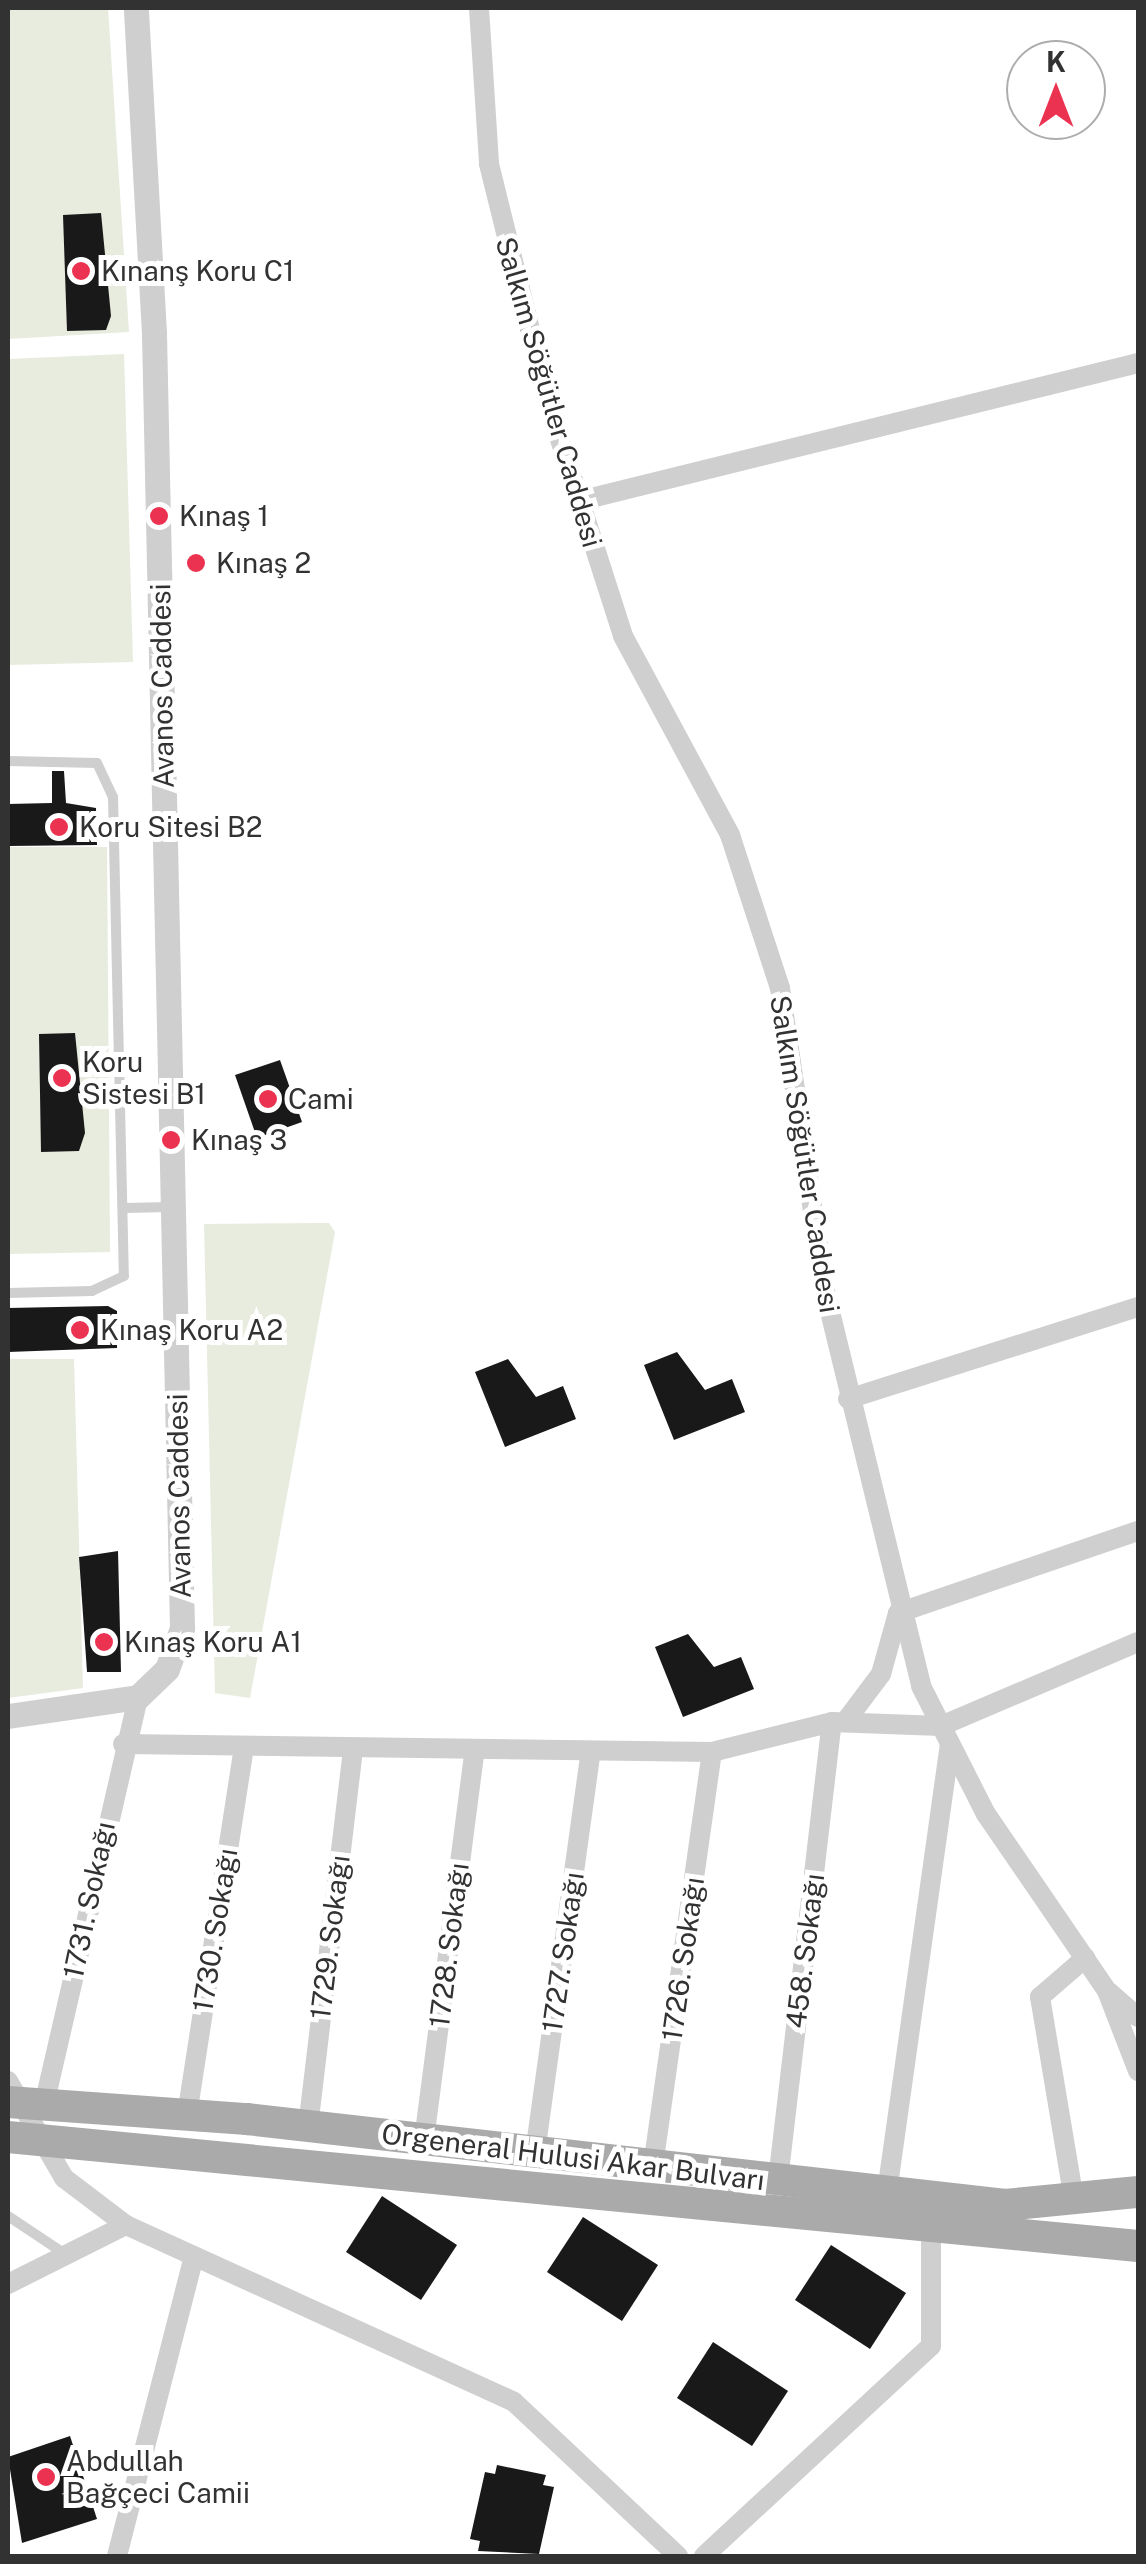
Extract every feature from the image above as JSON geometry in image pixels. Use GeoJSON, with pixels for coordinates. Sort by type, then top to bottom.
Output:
{"type":"FeatureCollection","features":[{"type":"Feature","properties":{"kind":"main road","name":"Orgeneral Hulusi Akar Bulvarı"},"geometry":{"type":"LineString","coordinates":[[20,2098],[308,2126],[1005,2205],[1138,2192]]}},
{"type":"Feature","properties":{"kind":"main road","name":"Orgeneral Hulusi Akar Bulvarı"},"geometry":{"type":"LineString","coordinates":[[8,2138],[932,2220],[1138,2246]]}},
{"type":"Feature","properties":{"kind":"street","name":"Avanos Caddesi"},"geometry":{"type":"LineString","coordinates":[[136,8],[154,333],[182,1628],[168,1669],[138,1696]]}},
{"type":"Feature","properties":{"kind":"street","name":"Salkım Söğütler Caddesi"},"geometry":{"type":"LineString","coordinates":[[478,8],[496,204],[579,502],[623,636],[714,799],[766,936],[848,1399],[898,1612],[946,1735],[986,1814],[1107,1990],[1138,2071]]}},
{"type":"Feature","properties":{"kind":"street"},"geometry":{"type":"LineString","coordinates":[[579,502],[1138,363]]}},
{"type":"Feature","properties":{"kind":"street"},"geometry":{"type":"LineString","coordinates":[[848,1399],[1138,1308]]}},
{"type":"Feature","properties":{"kind":"street"},"geometry":{"type":"LineString","coordinates":[[839,1722],[881,1674],[898,1612],[1138,1531]]}},
{"type":"Feature","properties":{"kind":"street"},"geometry":{"type":"LineString","coordinates":[[124,1744],[712,1752],[839,1722],[946,1735],[1138,1642]]}},
{"type":"Feature","properties":{"kind":"street"},"geometry":{"type":"LineString","coordinates":[[8,1716],[138,1696]]}},
{"type":"Feature","properties":{"kind":"street","name":"1731. Sokağı"},"geometry":{"type":"LineString","coordinates":[[20,2098],[138,1696]]}},
{"type":"Feature","properties":{"kind":"street","name":"458. Sokağı"},"geometry":{"type":"LineString","coordinates":[[778,2180],[839,1722]]}},
{"type":"Feature","properties":{"kind":"street"},"geometry":{"type":"LineString","coordinates":[[887,2192],[946,1735]]}},
{"type":"Feature","properties":{"kind":"street","name":"1730. Sokağı"},"geometry":{"type":"LineString","coordinates":[[187,2115],[244,1746]]}},
{"type":"Feature","properties":{"kind":"street","name":"1729. Sokağı"},"geometry":{"type":"LineString","coordinates":[[308,2126],[353,1748]]}},
{"type":"Feature","properties":{"kind":"street","name":"1728. Sokağı"},"geometry":{"type":"LineString","coordinates":[[424,2140],[474,1749]]}},
{"type":"Feature","properties":{"kind":"street","name":"1727. Sokağı"},"geometry":{"type":"LineString","coordinates":[[535,2153],[591,1751]]}},
{"type":"Feature","properties":{"kind":"street","name":"1726. Sokağı"},"geometry":{"type":"LineString","coordinates":[[653,2166],[712,1752]]}},
{"type":"Feature","properties":{"kind":"street"},"geometry":{"type":"LineString","coordinates":[[1074,2200],[1040,1998],[1085,1958]]}},
{"type":"Feature","properties":{"kind":"street","name":"Salkım Söğütler Caddesi"},"geometry":{"type":"LineString","coordinates":[[1107,1990],[1138,2017]]}},
{"type":"Feature","properties":{"kind":"street"},"geometry":{"type":"LineString","coordinates":[[20,2098],[64,2178],[126,2226],[514,2402],[678,2556]]}},
{"type":"Feature","properties":{"kind":"street"},"geometry":{"type":"LineString","coordinates":[[704,2556],[931,2346],[932,2220]]}},
{"type":"Feature","properties":{"kind":"street"},"geometry":{"type":"LineString","coordinates":[[8,2284],[126,2226]]}},
{"type":"Feature","properties":{"kind":"street"},"geometry":{"type":"LineString","coordinates":[[117,2556],[194,2256]]}},
{"type":"Feature","properties":{"kind":"lane"},"geometry":{"type":"LineString","coordinates":[[8,761],[97,763],[109,778],[124,1276],[114,1286],[8,1293]]}},
{"type":"Feature","properties":{"kind":"lane"},"geometry":{"type":"LineString","coordinates":[[123,1208],[173,1207]]}},
{"type":"Feature","properties":{"kind":"lane"},"geometry":{"type":"LineString","coordinates":[[8,2216],[67,2255]]}},
{"type":"Feature","properties":{"kind":"shaded area"},"geometry":{"type":"Polygon","coordinates":[[[8,8],[108,8],[129,332],[8,339],[8,8]]]}},
{"type":"Feature","properties":{"kind":"shaded area"},"geometry":{"type":"Polygon","coordinates":[[[124,354],[133,662],[8,665],[8,359],[124,354]]]}},
{"type":"Feature","properties":{"kind":"shaded area"},"geometry":{"type":"Polygon","coordinates":[[[8,847],[107,847],[110,1252],[8,1254],[8,847]]]}},
{"type":"Feature","properties":{"kind":"shaded area"},"geometry":{"type":"Polygon","coordinates":[[[329,1223],[335,1232],[250,1698],[215,1693],[204,1224],[329,1223]]]}},
{"type":"Feature","properties":{"kind":"shaded area"},"geometry":{"type":"Polygon","coordinates":[[[8,1359],[74,1359],[83,1688],[8,1698],[8,1359]]]}},
{"type":"Feature","properties":{"kind":"building","name":"Kınanş Koru C1"},"geometry":{"type":"Polygon","coordinates":[[[101,213],[111,316],[106,330],[67,331],[63,215],[101,213]]]}},
{"type":"Feature","properties":{"kind":"building","name":"Koru Sitesi B2"},"geometry":{"type":"Polygon","coordinates":[[[52,771],[64,771],[66,803],[96,808],[97,845],[8,846],[8,804],[52,803],[52,771]]]}},
{"type":"Feature","properties":{"kind":"building","name":"Koru Sistesi B1"},"geometry":{"type":"Polygon","coordinates":[[[75,1033],[85,1133],[79,1151],[41,1152],[39,1034],[75,1033]]]}},
{"type":"Feature","properties":{"kind":"building","name":"Cami"},"geometry":{"type":"Polygon","coordinates":[[[280,1060],[302,1122],[257,1138],[235,1075],[280,1060]]]}},
{"type":"Feature","properties":{"kind":"building"},"geometry":{"type":"Polygon","coordinates":[[[108,1306],[117,1311],[117,1348],[8,1352],[8,1308],[108,1306]]]}},
{"type":"Feature","properties":{"kind":"building"},"geometry":{"type":"Polygon","coordinates":[[[677,1352],[705,1390],[732,1379],[745,1412],[674,1440],[644,1365],[677,1352]]]}},
{"type":"Feature","properties":{"kind":"building"},"geometry":{"type":"Polygon","coordinates":[[[508,1359],[536,1397],[563,1386],[576,1419],[505,1447],[475,1372],[508,1359]]]}},
{"type":"Feature","properties":{"kind":"building"},"geometry":{"type":"Polygon","coordinates":[[[118,1551],[121,1672],[87,1672],[79,1557],[118,1551]]]}},
{"type":"Feature","properties":{"kind":"building"},"geometry":{"type":"Polygon","coordinates":[[[688,1634],[714,1667],[741,1657],[754,1689],[683,1717],[655,1647],[688,1634]]]}},
{"type":"Feature","properties":{"kind":"building"},"geometry":{"type":"Polygon","coordinates":[[[382,2196],[457,2245],[421,2300],[346,2252],[382,2196]]]}},
{"type":"Feature","properties":{"kind":"building"},"geometry":{"type":"Polygon","coordinates":[[[583,2217],[658,2265],[622,2321],[547,2272],[583,2217]]]}},
{"type":"Feature","properties":{"kind":"building"},"geometry":{"type":"Polygon","coordinates":[[[831,2245],[906,2293],[870,2349],[795,2300],[831,2245]]]}},
{"type":"Feature","properties":{"kind":"building"},"geometry":{"type":"Polygon","coordinates":[[[713,2342],[788,2391],[752,2446],[677,2398],[713,2342]]]}},
{"type":"Feature","properties":{"kind":"building","name":"Abdullah Bağçeci Camii"},"geometry":{"type":"Polygon","coordinates":[[[70,2436],[97,2519],[22,2543],[8,2457],[70,2436]]]}},
{"type":"Feature","properties":{"kind":"building"},"geometry":{"type":"Polygon","coordinates":[[[497,2465],[546,2475],[543,2485],[554,2487],[539,2554],[478,2551],[480,2541],[470,2539],[485,2472],[495,2474],[497,2465]]]}},
{"type":"Feature","properties":{"kind":"place","name":"Kınanş Koru C1"},"geometry":{"type":"Point","coordinates":[81,271]}},
{"type":"Feature","properties":{"kind":"place","name":"Kınaş 1"},"geometry":{"type":"Point","coordinates":[159,516]}},
{"type":"Feature","properties":{"kind":"place","name":"Kınaş 2"},"geometry":{"type":"Point","coordinates":[196,563]}},
{"type":"Feature","properties":{"kind":"place","name":"Koru Sitesi B2"},"geometry":{"type":"Point","coordinates":[59,827]}},
{"type":"Feature","properties":{"kind":"place","name":"Koru Sistesi B1"},"geometry":{"type":"Point","coordinates":[62,1078]}},
{"type":"Feature","properties":{"kind":"place","name":"Cami"},"geometry":{"type":"Point","coordinates":[268,1099]}},
{"type":"Feature","properties":{"kind":"place","name":"Kınaş 3"},"geometry":{"type":"Point","coordinates":[171,1140]}},
{"type":"Feature","properties":{"kind":"place","name":"Kınaş Koru A2"},"geometry":{"type":"Point","coordinates":[80,1330]}},
{"type":"Feature","properties":{"kind":"place","name":"Kınaş Koru A1"},"geometry":{"type":"Point","coordinates":[104,1642]}},
{"type":"Feature","properties":{"kind":"place","name":"Abdullah Bağçeci Camii"},"geometry":{"type":"Point","coordinates":[46,2477]}}]}
